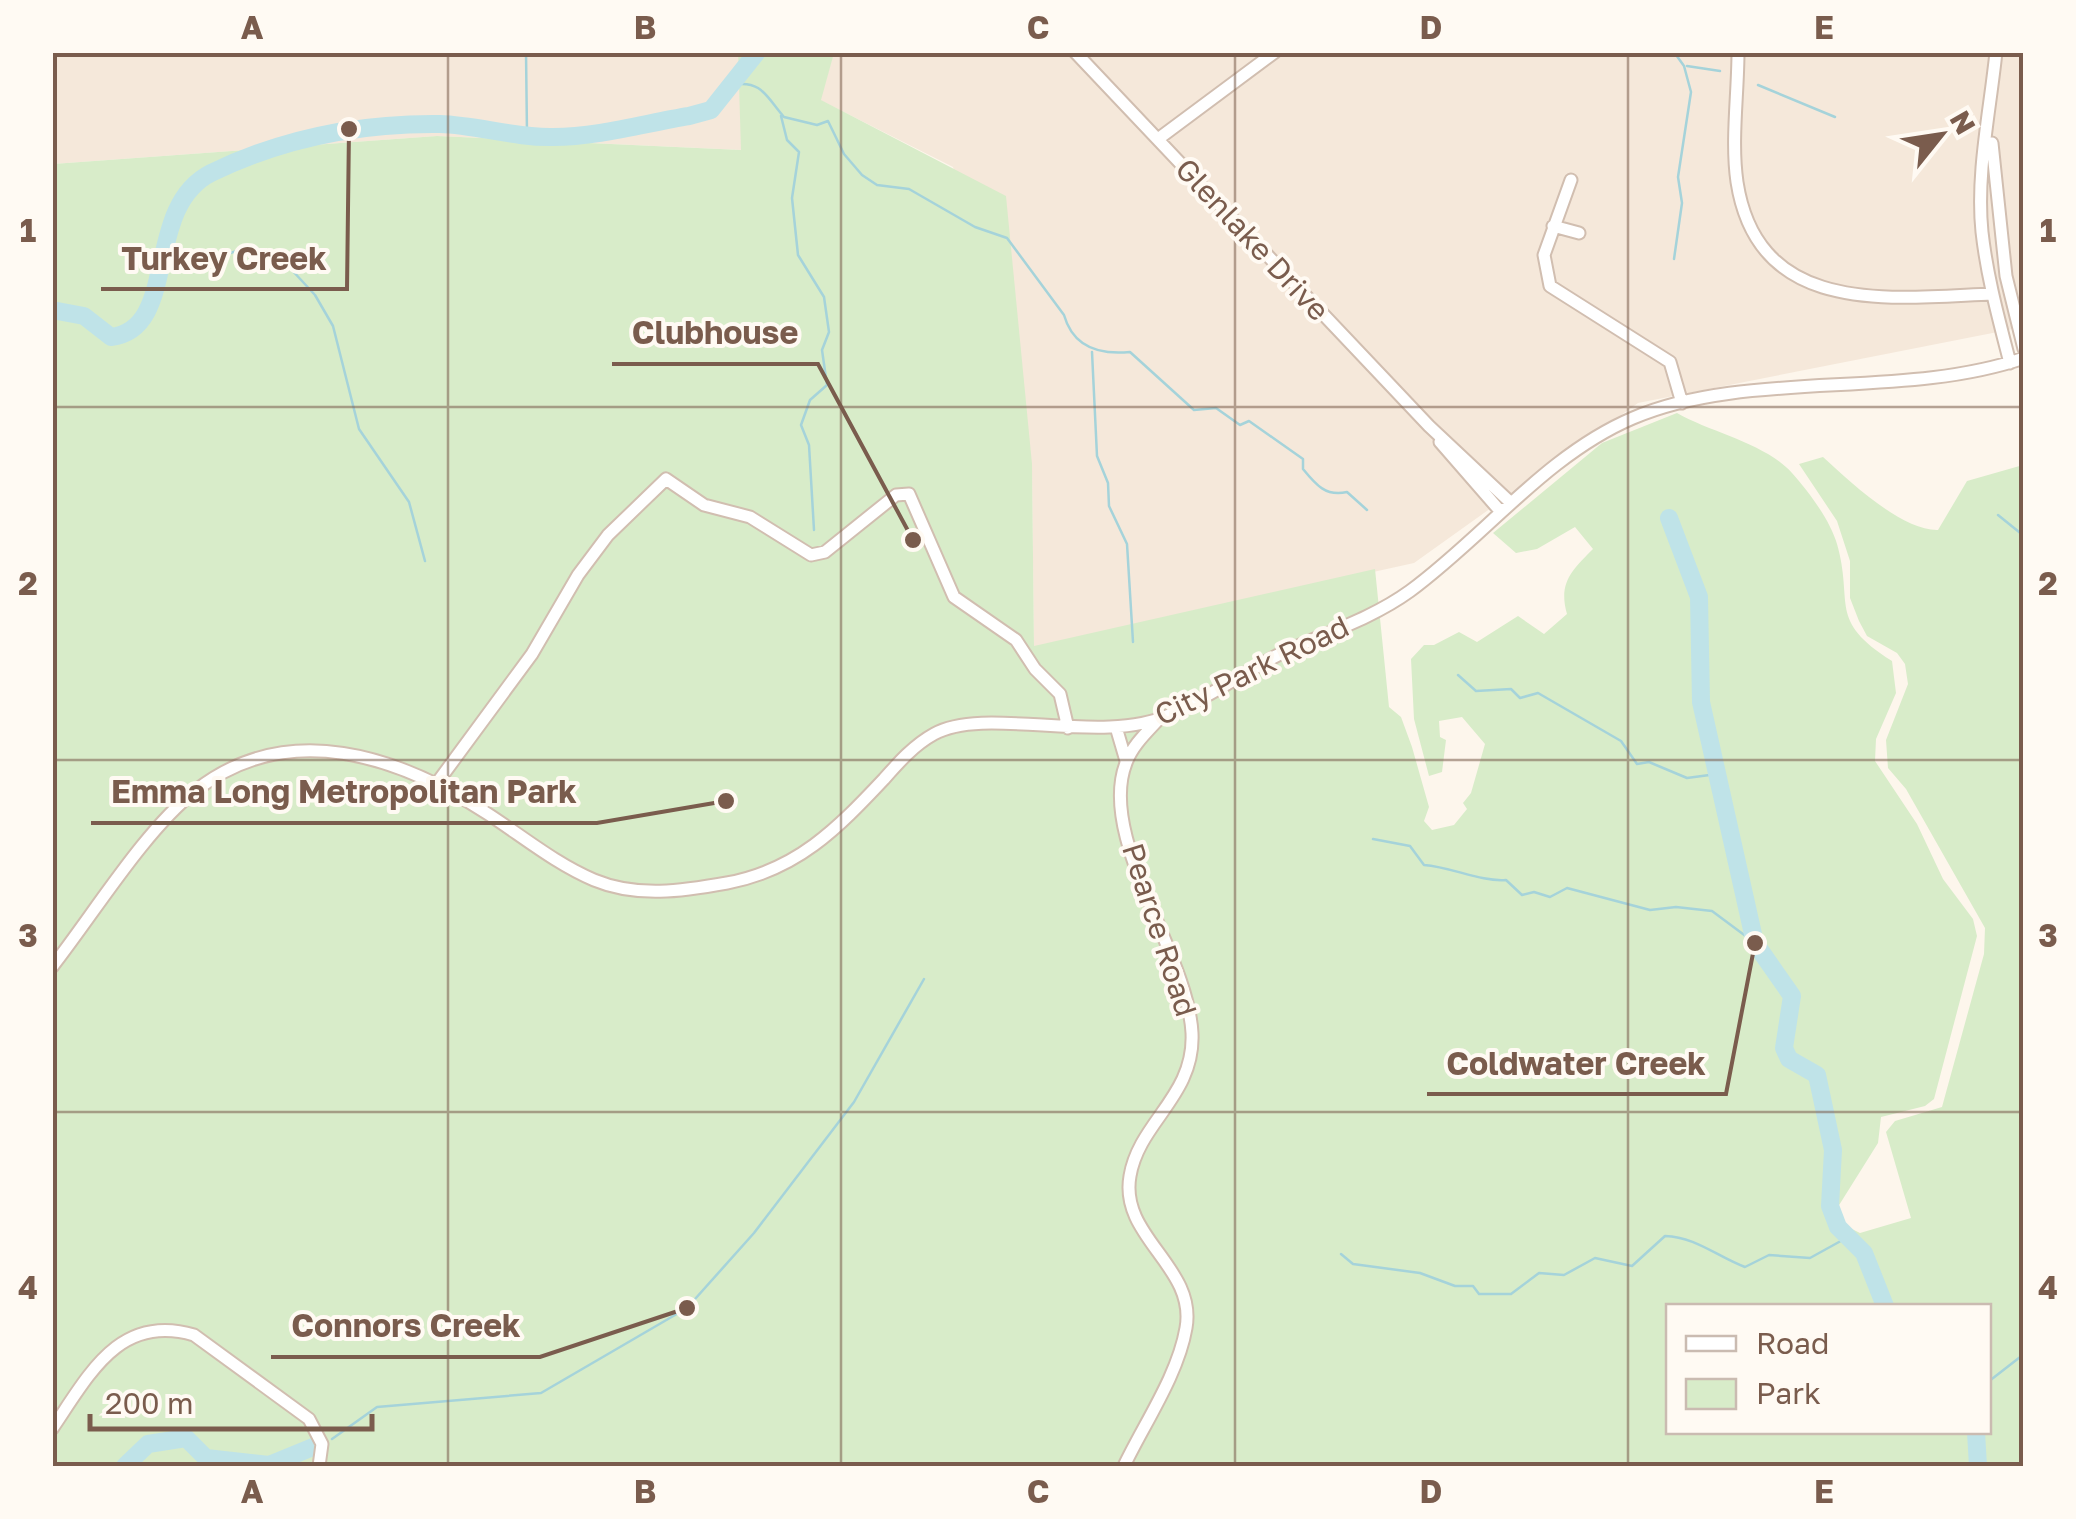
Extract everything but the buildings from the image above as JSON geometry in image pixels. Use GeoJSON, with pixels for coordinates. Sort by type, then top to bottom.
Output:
{"type":"FeatureCollection","features":[{"type":"Feature","properties":{"kind":"street","name":"Glenlake Drive"},"geometry":{"type":"LineString","coordinates":[[1076,52],[1428,426],[1511,503]]}},
{"type":"Feature","properties":{"kind":"street"},"geometry":{"type":"LineString","coordinates":[[1158,139],[1275,52]]}},
{"type":"Feature","properties":{"kind":"street"},"geometry":{"type":"LineString","coordinates":[[1738,52],[1740,195],[1758,236],[1787,269],[1827,290],[1868,299],[1992,294]]}},
{"type":"Feature","properties":{"kind":"street"},"geometry":{"type":"LineString","coordinates":[[1996,52],[1982,230],[1992,294],[2010,363]]}},
{"type":"Feature","properties":{"kind":"street"},"geometry":{"type":"LineString","coordinates":[[1989,114],[2006,276],[2024,349]]}},
{"type":"Feature","properties":{"kind":"street"},"geometry":{"type":"LineString","coordinates":[[1571,180],[1544,256],[1550,286],[1670,362],[1682,403]]}},
{"type":"Feature","properties":{"kind":"street"},"geometry":{"type":"LineString","coordinates":[[1553,226],[1579,233]]}},
{"type":"Feature","properties":{"kind":"street","name":"City Park Road"},"geometry":{"type":"LineString","coordinates":[[52,967],[176,808],[238,765],[298,749],[336,750],[378,760],[438,783],[597,882],[669,892],[763,874],[800,857],[842,823],[908,753],[943,729],[973,724],[1116,727],[1158,720],[1280,654],[1390,605],[1511,503],[1600,435],[1638,415],[1682,403],[1944,376],[2024,358]]}},
{"type":"Feature","properties":{"kind":"street","name":"Glenlake Drive"},"geometry":{"type":"LineString","coordinates":[[1428,426],[1459,468],[1500,512]]}},
{"type":"Feature","properties":{"kind":"street"},"geometry":{"type":"LineString","coordinates":[[438,783],[532,654],[578,575],[616,526],[666,479],[704,506],[750,516],[811,555],[826,552],[896,495],[909,494],[954,597],[1016,640],[1035,669],[1060,694],[1068,728]]}},
{"type":"Feature","properties":{"kind":"street"},"geometry":{"type":"LineString","coordinates":[[1126,761],[1158,720]]}},
{"type":"Feature","properties":{"kind":"street","name":"Pearce Road"},"geometry":{"type":"LineString","coordinates":[[1116,727],[1126,761],[1124,822],[1142,884],[1186,994],[1192,1035],[1187,1077],[1141,1149],[1130,1174],[1128,1198],[1144,1236],[1175,1274],[1184,1293],[1187,1325],[1124,1466]]}},
{"type":"Feature","properties":{"kind":"street"},"geometry":{"type":"LineString","coordinates":[[52,1428],[108,1354],[134,1335],[162,1328],[194,1336],[309,1419],[322,1444],[319,1466]]}},
{"type":"Feature","properties":{"kind":"shaded area"},"geometry":{"type":"Polygon","coordinates":[[[834,52],[2023,53],[2023,327],[1638,403],[1414,563],[1034,647],[1032,471],[953,167],[820,100],[834,52]]]}},
{"type":"Feature","properties":{"kind":"shaded area"},"geometry":{"type":"Polygon","coordinates":[[[53,53],[738,53],[742,150],[437,136],[53,164],[53,53]]]}},
{"type":"Feature","properties":{"kind":"green space"},"geometry":{"type":"Polygon","coordinates":[[[738,53],[834,53],[821,100],[1006,196],[1032,464],[1034,646],[1375,569],[1389,707],[1401,717],[1412,747],[1429,807],[1424,821],[1432,830],[1454,825],[1467,809],[1463,803],[1471,793],[1485,744],[1462,717],[1439,721],[1440,737],[1446,740],[1442,772],[1429,776],[1414,719],[1411,659],[1424,645],[1434,645],[1459,632],[1477,642],[1518,616],[1544,634],[1567,614],[1566,585],[1593,549],[1575,527],[1537,549],[1516,553],[1493,533],[1602,443],[1677,413],[1753,446],[1781,463],[1818,507],[1834,535],[1851,622],[1858,634],[1892,661],[1896,693],[1876,739],[1875,761],[1917,824],[1943,879],[1973,919],[1977,936],[1934,1099],[1925,1106],[1881,1117],[1878,1143],[1836,1210],[1846,1226],[1860,1233],[1911,1218],[1886,1132],[1895,1121],[1942,1107],[1984,954],[1985,928],[1906,789],[1888,768],[1886,740],[1908,684],[1905,664],[1897,653],[1867,636],[1859,621],[1850,598],[1850,561],[1837,521],[1799,464],[1823,457],[1893,514],[1938,530],[1967,481],[2023,465],[2023,1466],[52,1466],[53,164],[437,136],[741,150],[738,53]]]}},
{"type":"Feature","properties":{"kind":"waterway"},"geometry":{"type":"LineString","coordinates":[[526,52],[527,134]]}},
{"type":"Feature","properties":{"kind":"waterway"},"geometry":{"type":"LineString","coordinates":[[52,310],[84,316],[111,337],[132,329],[146,313],[176,212],[190,190],[211,173],[266,150],[322,135],[380,126],[440,124],[553,137],[689,116],[711,110],[757,52]]}},
{"type":"Feature","properties":{"kind":"waterway"},"geometry":{"type":"LineString","coordinates":[[1674,52],[1684,66],[1691,92],[1678,177],[1682,203],[1674,259]]}},
{"type":"Feature","properties":{"kind":"waterway"},"geometry":{"type":"LineString","coordinates":[[1687,66],[1720,71]]}},
{"type":"Feature","properties":{"kind":"waterway"},"geometry":{"type":"LineString","coordinates":[[732,85],[757,87],[784,117],[817,125],[828,121],[844,154],[877,185],[909,189],[975,227],[1007,238],[1081,342],[1098,350],[1130,352],[1194,410],[1216,408],[1240,425],[1249,421],[1303,459],[1303,469],[1322,488],[1333,493],[1347,492],[1367,510]]}},
{"type":"Feature","properties":{"kind":"waterway"},"geometry":{"type":"LineString","coordinates":[[1758,85],[1835,117]]}},
{"type":"Feature","properties":{"kind":"waterway"},"geometry":{"type":"LineString","coordinates":[[781,116],[787,140],[799,152],[792,198],[798,255],[824,297],[829,332],[822,350],[827,385],[810,400],[801,425],[809,445],[814,530]]}},
{"type":"Feature","properties":{"kind":"waterway"},"geometry":{"type":"LineString","coordinates":[[160,266],[196,265],[245,248],[290,268],[315,295],[333,326],[359,429],[409,502],[425,561]]}},
{"type":"Feature","properties":{"kind":"waterway"},"geometry":{"type":"LineString","coordinates":[[1092,352],[1097,456],[1108,483],[1109,506],[1127,544],[1133,642]]}},
{"type":"Feature","properties":{"kind":"waterway"},"geometry":{"type":"LineString","coordinates":[[1998,515],[2024,536]]}},
{"type":"Feature","properties":{"kind":"waterway"},"geometry":{"type":"LineString","coordinates":[[1669,518],[1699,597],[1701,702],[1755,943],[1792,996],[1784,1048],[1789,1059],[1817,1075],[1833,1150],[1830,1206],[1838,1227],[1864,1253],[1884,1304]]}},
{"type":"Feature","properties":{"kind":"waterway"},"geometry":{"type":"LineString","coordinates":[[1458,675],[1476,691],[1511,689],[1520,698],[1538,693],[1621,741],[1637,764],[1649,762],[1687,778],[1717,774]]}},
{"type":"Feature","properties":{"kind":"waterway"},"geometry":{"type":"LineString","coordinates":[[1373,839],[1410,846],[1424,865],[1506,880],[1522,895],[1534,892],[1550,897],[1567,888],[1650,910],[1676,907],[1712,911],[1755,943]]}},
{"type":"Feature","properties":{"kind":"waterway"},"geometry":{"type":"LineString","coordinates":[[332,1439],[377,1407],[541,1393],[687,1308],[754,1233],[854,1102],[924,979]]}},
{"type":"Feature","properties":{"kind":"waterway"},"geometry":{"type":"LineString","coordinates":[[1341,1254],[1353,1264],[1420,1273],[1455,1286],[1473,1286],[1479,1294],[1511,1294],[1539,1273],[1564,1275],[1595,1258],[1632,1266],[1665,1236],[1696,1243],[1745,1267],[1769,1255],[1810,1258],[1848,1237]]}},
{"type":"Feature","properties":{"kind":"waterway"},"geometry":{"type":"LineString","coordinates":[[1991,1380],[2024,1354]]}},
{"type":"Feature","properties":{"kind":"waterway"},"geometry":{"type":"LineString","coordinates":[[1976,1434],[1978,1466]]}},
{"type":"Feature","properties":{"kind":"waterway"},"geometry":{"type":"LineString","coordinates":[[125,1466],[148,1444],[186,1438],[206,1458],[269,1465],[313,1447]]}},
{"type":"Feature","properties":{"kind":"place","name":"Turkey Creek"},"geometry":{"type":"Point","coordinates":[349,129]}},
{"type":"Feature","properties":{"kind":"place","name":"Clubhouse"},"geometry":{"type":"Point","coordinates":[913,540]}},
{"type":"Feature","properties":{"kind":"place","name":"Emma Long Metropolitan Park"},"geometry":{"type":"Point","coordinates":[726,801]}},
{"type":"Feature","properties":{"kind":"place","name":"Coldwater Creek"},"geometry":{"type":"Point","coordinates":[1755,943]}},
{"type":"Feature","properties":{"kind":"place","name":"Connors Creek"},"geometry":{"type":"Point","coordinates":[687,1308]}}]}
